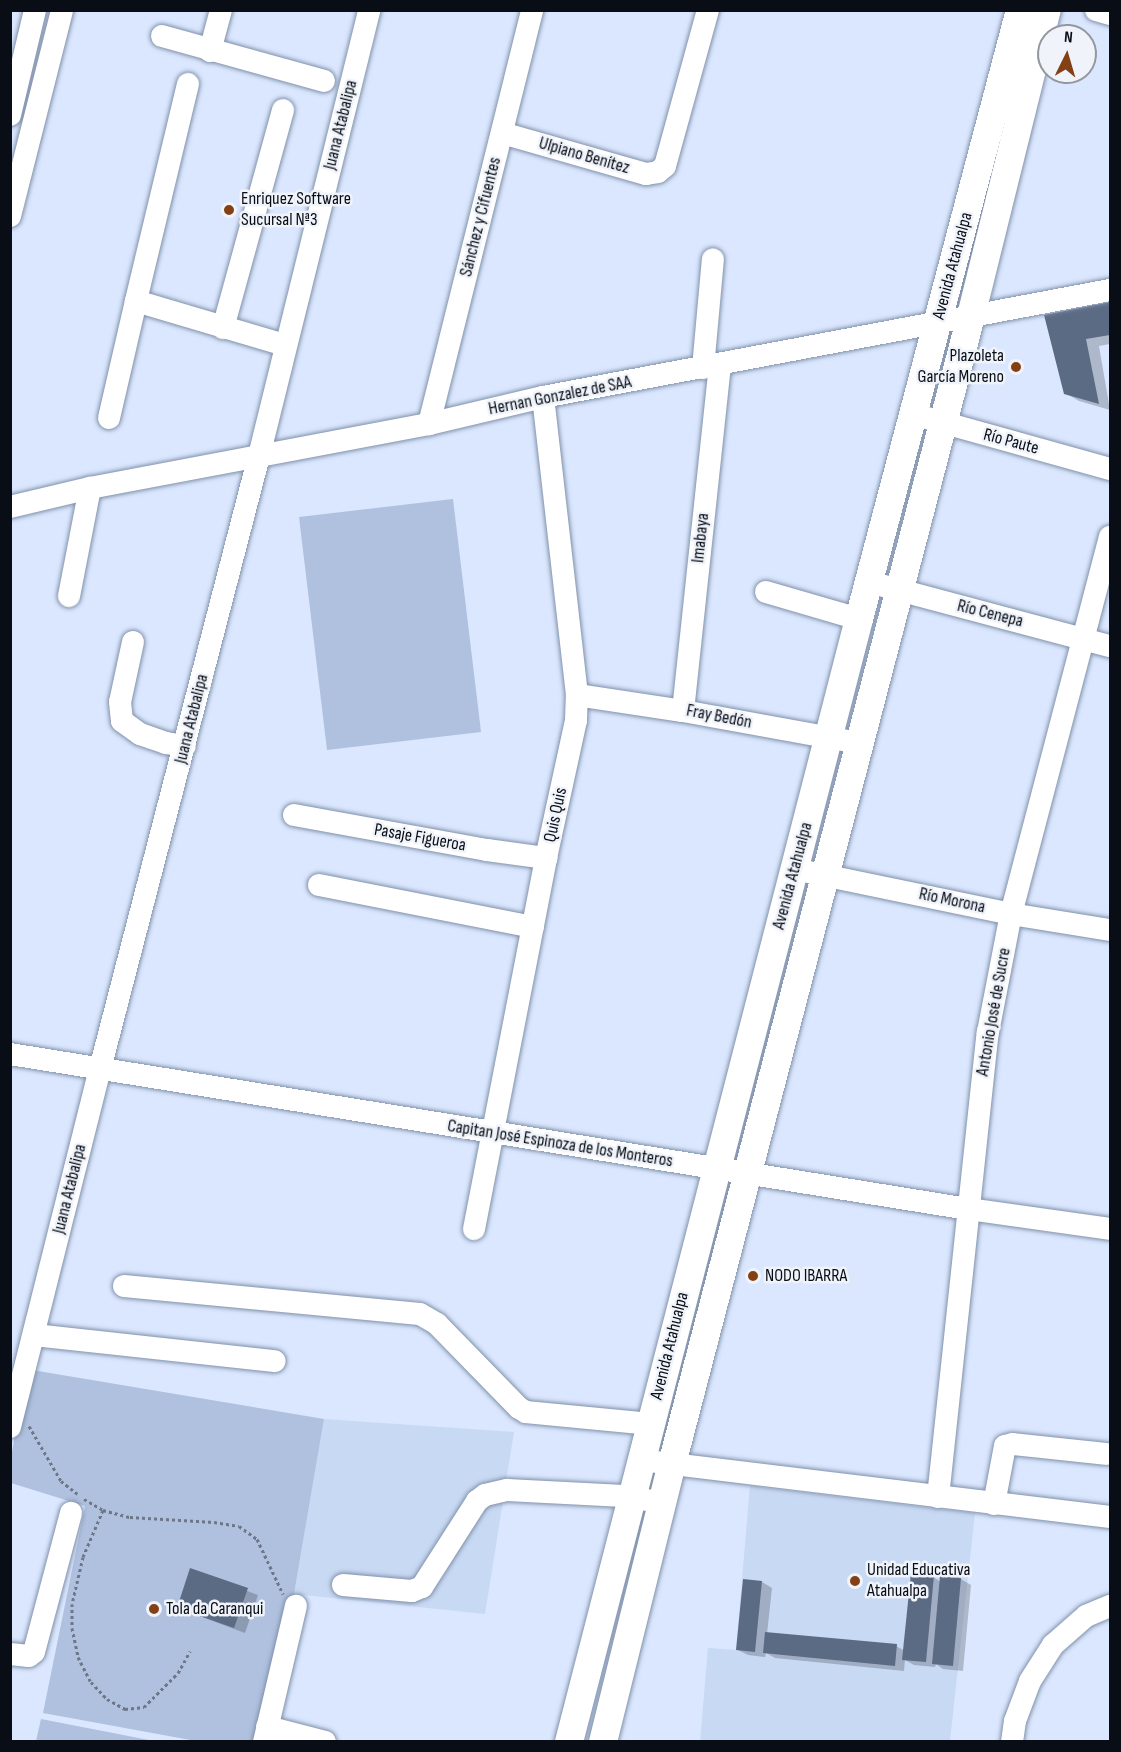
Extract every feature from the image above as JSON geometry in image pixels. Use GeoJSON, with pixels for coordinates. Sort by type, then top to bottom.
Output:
{"type":"FeatureCollection","features":[{"type":"Feature","properties":{"kind":"main road","name":"Avenida Atahualpa"},"geometry":{"type":"LineString","coordinates":[[569,1742],[859,619],[1020,10]]}},
{"type":"Feature","properties":{"kind":"main road","name":"Avenida Atahualpa"},"geometry":{"type":"LineString","coordinates":[[603,1742],[672,1464],[749,1174],[941,423],[971,316],[1047,10]]}},
{"type":"Feature","properties":{"kind":"street"},"geometry":{"type":"LineString","coordinates":[[10,115],[35,10]]}},
{"type":"Feature","properties":{"kind":"street"},"geometry":{"type":"LineString","coordinates":[[10,216],[62,10]]}},
{"type":"Feature","properties":{"kind":"street"},"geometry":{"type":"LineString","coordinates":[[210,51],[220,10]]}},
{"type":"Feature","properties":{"kind":"street","name":"Juana Atabalipa"},"geometry":{"type":"LineString","coordinates":[[10,1427],[259,456],[369,10]]}},
{"type":"Feature","properties":{"kind":"street","name":"Sánchez y Cifuentes"},"geometry":{"type":"LineString","coordinates":[[429,424],[532,10]]}},
{"type":"Feature","properties":{"kind":"street","name":"Ulpiano Benítez"},"geometry":{"type":"LineString","coordinates":[[502,134],[646,174],[658,172],[664,166],[708,10]]}},
{"type":"Feature","properties":{"kind":"street"},"geometry":{"type":"LineString","coordinates":[[1096,10],[1110,15]]}},
{"type":"Feature","properties":{"kind":"street"},"geometry":{"type":"LineString","coordinates":[[162,36],[324,81]]}},
{"type":"Feature","properties":{"kind":"street"},"geometry":{"type":"LineString","coordinates":[[109,417],[188,84]]}},
{"type":"Feature","properties":{"kind":"street"},"geometry":{"type":"LineString","coordinates":[[224,328],[282,110]]}},
{"type":"Feature","properties":{"kind":"street","name":"Imabaya"},"geometry":{"type":"LineString","coordinates":[[683,711],[712,366],[713,259]]}},
{"type":"Feature","properties":{"kind":"street","name":"Hernan Gonzalez de SAA"},"geometry":{"type":"LineString","coordinates":[[10,507],[90,488],[429,424],[543,397],[1110,290]]}},
{"type":"Feature","properties":{"kind":"street"},"geometry":{"type":"LineString","coordinates":[[136,301],[285,345]]}},
{"type":"Feature","properties":{"kind":"street","name":"Quis Quis"},"geometry":{"type":"LineString","coordinates":[[474,1228],[546,858],[576,720],[578,695],[543,397]]}},
{"type":"Feature","properties":{"kind":"street","name":"Río Paute"},"geometry":{"type":"LineString","coordinates":[[913,414],[1110,469]]}},
{"type":"Feature","properties":{"kind":"street"},"geometry":{"type":"LineString","coordinates":[[69,596],[90,488]]}},
{"type":"Feature","properties":{"kind":"street","name":"Antonio José de Sucre"},"geometry":{"type":"LineString","coordinates":[[938,1497],[987,1032],[1011,914],[1110,537]]}},
{"type":"Feature","properties":{"kind":"street","name":"Río Cenepa"},"geometry":{"type":"LineString","coordinates":[[869,582],[1110,646]]}},
{"type":"Feature","properties":{"kind":"street"},"geometry":{"type":"LineString","coordinates":[[766,592],[859,619]]}},
{"type":"Feature","properties":{"kind":"street"},"geometry":{"type":"LineString","coordinates":[[134,642],[120,702],[122,722],[140,734],[166,743],[185,746]]}},
{"type":"Feature","properties":{"kind":"street","name":"Fray Bedón"},"geometry":{"type":"LineString","coordinates":[[578,695],[683,711],[859,743]]}},
{"type":"Feature","properties":{"kind":"street","name":"Pasaje Figueroa"},"geometry":{"type":"LineString","coordinates":[[294,815],[487,850],[546,858]]}},
{"type":"Feature","properties":{"kind":"street","name":"Río Morona"},"geometry":{"type":"LineString","coordinates":[[794,869],[1011,914],[1110,930]]}},
{"type":"Feature","properties":{"kind":"street"},"geometry":{"type":"LineString","coordinates":[[318,885],[533,927]]}},
{"type":"Feature","properties":{"kind":"street","name":"Capitan José Espinoza de los Monteros"},"geometry":{"type":"LineString","coordinates":[[10,1054],[716,1169],[1110,1229]]}},
{"type":"Feature","properties":{"kind":"street"},"geometry":{"type":"LineString","coordinates":[[124,1286],[420,1314],[437,1324],[519,1408],[526,1412],[650,1424]]}},
{"type":"Feature","properties":{"kind":"street"},"geometry":{"type":"LineString","coordinates":[[34,1335],[275,1361]]}},
{"type":"Feature","properties":{"kind":"street"},"geometry":{"type":"LineString","coordinates":[[994,1504],[1005,1446],[1013,1444],[1106,1454]]}},
{"type":"Feature","properties":{"kind":"street"},"geometry":{"type":"LineString","coordinates":[[641,1460],[1110,1517]]}},
{"type":"Feature","properties":{"kind":"street"},"geometry":{"type":"LineString","coordinates":[[343,1585],[412,1591],[422,1587],[477,1501],[485,1495],[507,1490],[633,1497],[662,1503]]}},
{"type":"Feature","properties":{"kind":"street"},"geometry":{"type":"LineString","coordinates":[[10,1654],[29,1656],[34,1652],[71,1513]]}},
{"type":"Feature","properties":{"kind":"street"},"geometry":{"type":"LineString","coordinates":[[1012,1742],[1015,1721],[1030,1681],[1053,1645],[1086,1616],[1110,1606]]}},
{"type":"Feature","properties":{"kind":"street"},"geometry":{"type":"LineString","coordinates":[[295,1611],[266,1734],[325,1742]]}},
{"type":"Feature","properties":{"kind":"path"},"geometry":{"type":"LineString","coordinates":[[16,1403],[61,1481],[103,1510],[130,1517],[214,1522],[239,1526],[257,1539],[295,1611]]}},
{"type":"Feature","properties":{"kind":"path"},"geometry":{"type":"LineString","coordinates":[[103,1510],[83,1557],[72,1604],[72,1628],[78,1658],[91,1682],[107,1699],[124,1709],[144,1707],[178,1673],[190,1651]]}},
{"type":"Feature","properties":{"kind":"shaded area"},"geometry":{"type":"Polygon","coordinates":[[[453,499],[481,732],[327,750],[299,517],[453,499]]]}},
{"type":"Feature","properties":{"kind":"shaded area"},"geometry":{"type":"Polygon","coordinates":[[[26,1369],[324,1419],[294,1594],[255,1741],[196,1741],[43,1713],[85,1506],[11,1483],[11,1458],[26,1369]]]}},
{"type":"Feature","properties":{"kind":"shaded area"},"geometry":{"type":"Polygon","coordinates":[[[324,1419],[514,1432],[485,1614],[294,1594],[324,1419]]]}},
{"type":"Feature","properties":{"kind":"shaded area","name":"Unidad Educativa Atahualpa"},"geometry":{"type":"Polygon","coordinates":[[[750,1486],[975,1513],[950,1741],[700,1742],[708,1648],[736,1650],[750,1486]]]}},
{"type":"Feature","properties":{"kind":"shaded area"},"geometry":{"type":"Polygon","coordinates":[[[41,1719],[154,1741],[36,1741],[41,1719]]]}},
{"type":"Feature","properties":{"kind":"building"},"geometry":{"type":"Polygon","coordinates":[[[1110,302],[1110,335],[1086,339],[1099,404],[1064,394],[1044,315],[1110,302]]]}},
{"type":"Feature","properties":{"kind":"building"},"geometry":{"type":"Polygon","coordinates":[[[190,1568],[248,1588],[234,1628],[177,1608],[190,1568]]]}},
{"type":"Feature","properties":{"kind":"building"},"geometry":{"type":"Polygon","coordinates":[[[911,1573],[934,1575],[926,1662],[902,1660],[911,1573]]]}},
{"type":"Feature","properties":{"kind":"building"},"geometry":{"type":"Polygon","coordinates":[[[940,1576],[961,1578],[953,1666],[932,1664],[940,1576]]]}},
{"type":"Feature","properties":{"kind":"building"},"geometry":{"type":"Polygon","coordinates":[[[743,1579],[762,1581],[755,1652],[736,1650],[743,1579]]]}},
{"type":"Feature","properties":{"kind":"building"},"geometry":{"type":"Polygon","coordinates":[[[765,1632],[897,1644],[895,1666],[763,1653],[765,1632]]]}},
{"type":"Feature","properties":{"kind":"place","name":"Enriquez Software Sucursal Nª3"},"geometry":{"type":"Point","coordinates":[229,210]}},
{"type":"Feature","properties":{"kind":"place","name":"Plazoleta García Moreno"},"geometry":{"type":"Point","coordinates":[1016,367]}},
{"type":"Feature","properties":{"kind":"place","name":"NODO IBARRA"},"geometry":{"type":"Point","coordinates":[753,1276]}},
{"type":"Feature","properties":{"kind":"place","name":"Unidad Educativa Atahualpa"},"geometry":{"type":"Point","coordinates":[855,1581]}},
{"type":"Feature","properties":{"kind":"place","name":"Tola da Caranqui"},"geometry":{"type":"Point","coordinates":[154,1609]}}]}
